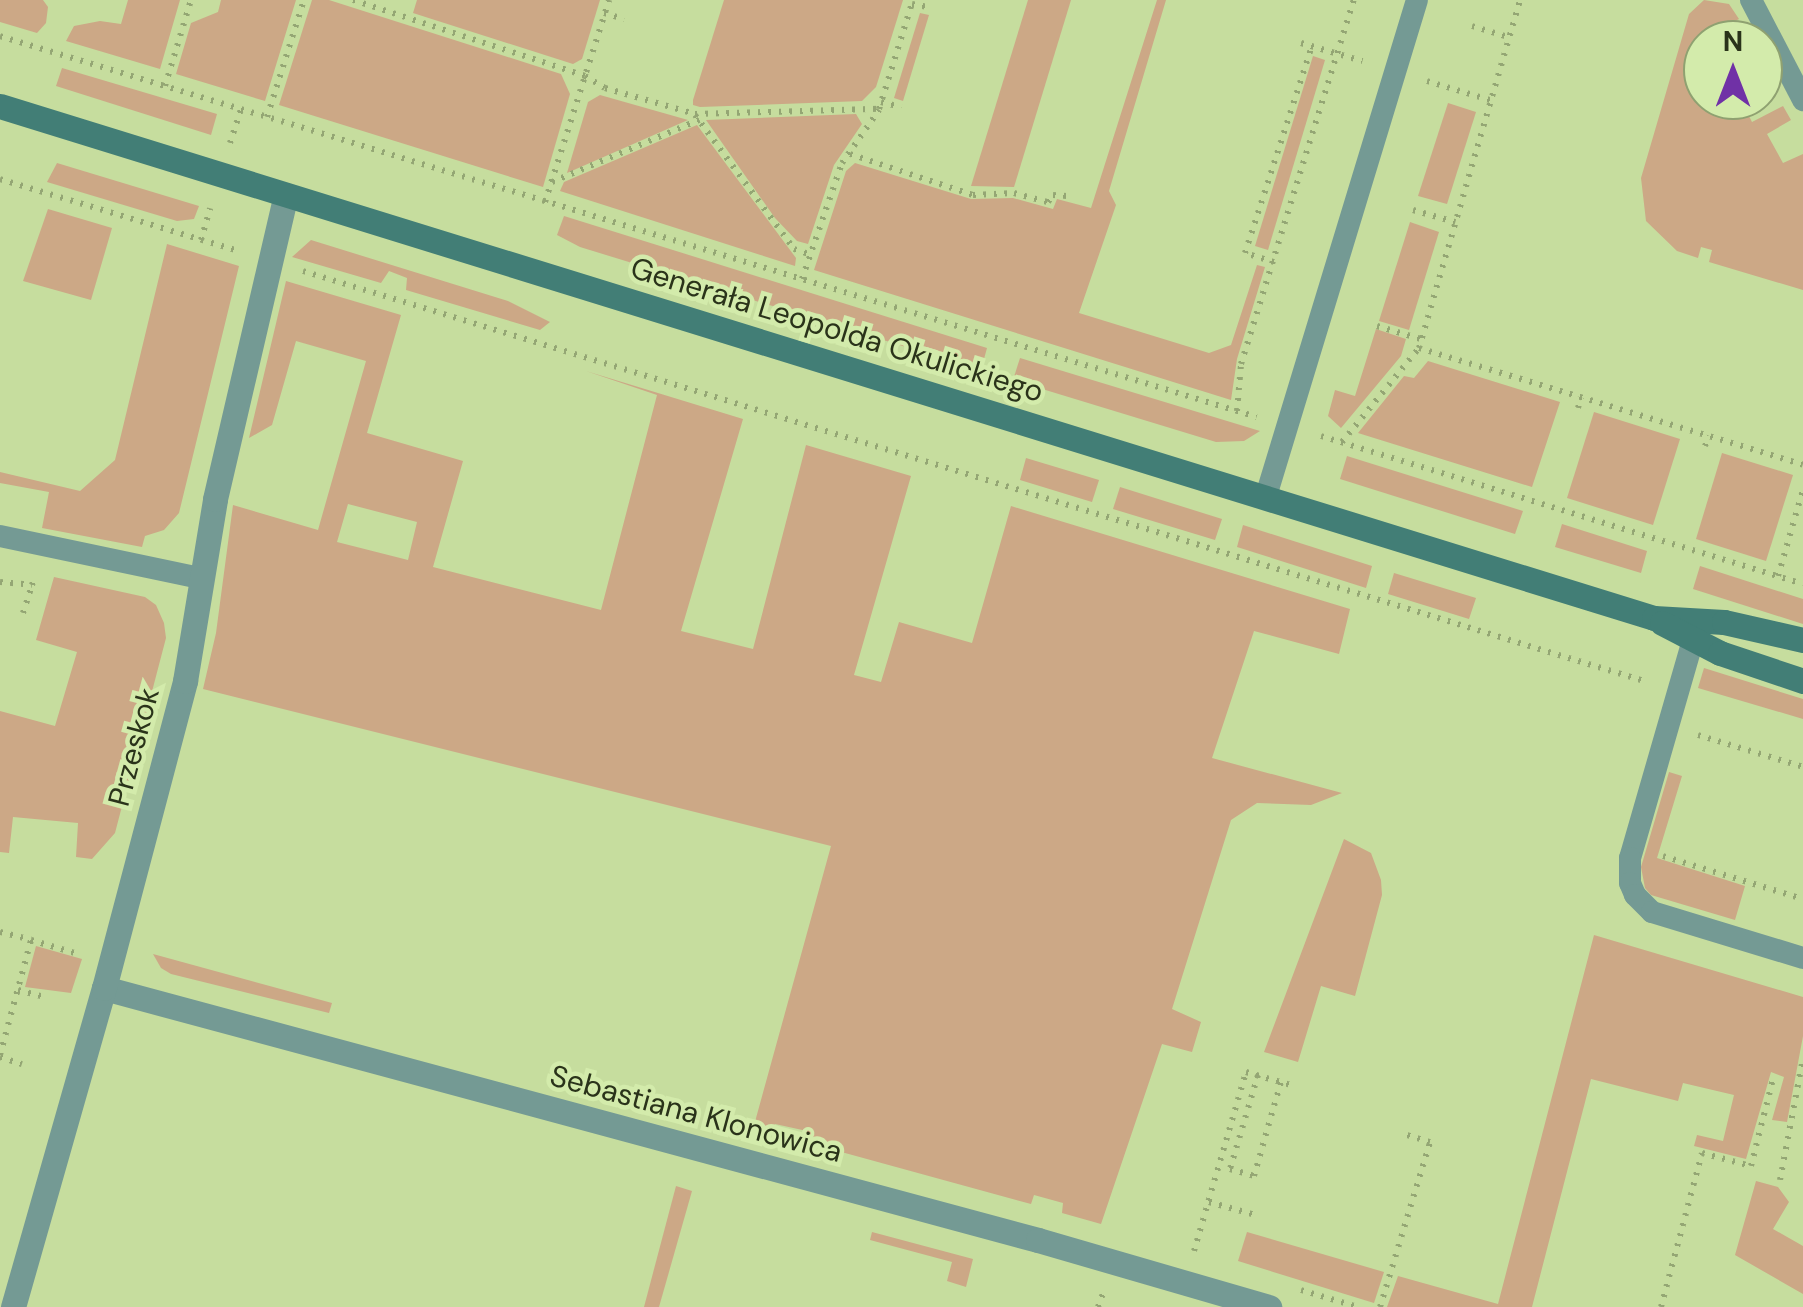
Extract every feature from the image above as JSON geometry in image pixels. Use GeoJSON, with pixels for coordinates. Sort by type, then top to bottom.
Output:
{"type":"FeatureCollection","features":[{"type":"Feature","properties":{"kind":"main road","name":"Generała Leopolda Okulickiego"},"geometry":{"type":"LineString","coordinates":[[0,106],[1654,618],[1693,640],[1803,681]]}},
{"type":"Feature","properties":{"kind":"main road","name":"Generała Leopolda Okulickiego"},"geometry":{"type":"LineString","coordinates":[[1654,618],[1724,622],[1803,640]]}},
{"type":"Feature","properties":{"kind":"street","name":"Przeskok"},"geometry":{"type":"LineString","coordinates":[[13,1307],[104,988],[185,681],[199,578],[286,196]]}},
{"type":"Feature","properties":{"kind":"street","name":"Sebastiana Klonowica"},"geometry":{"type":"LineString","coordinates":[[104,988],[1038,1240],[1270,1307]]}},
{"type":"Feature","properties":{"kind":"lane"},"geometry":{"type":"LineString","coordinates":[[1266,496],[1418,0]]}},
{"type":"Feature","properties":{"kind":"lane"},"geometry":{"type":"LineString","coordinates":[[1751,0],[1803,100]]}},
{"type":"Feature","properties":{"kind":"lane"},"geometry":{"type":"LineString","coordinates":[[0,536],[199,578]]}},
{"type":"Feature","properties":{"kind":"lane"},"geometry":{"type":"LineString","coordinates":[[1693,640],[1630,858],[1634,896],[1652,912],[1803,958]]}},
{"type":"Feature","properties":{"kind":"path"},"geometry":{"type":"LineString","coordinates":[[164,86],[192,0]]}},
{"type":"Feature","properties":{"kind":"path"},"geometry":{"type":"LineString","coordinates":[[267,117],[304,0]]}},
{"type":"Feature","properties":{"kind":"path"},"geometry":{"type":"LineString","coordinates":[[353,0],[697,117],[794,249],[811,255]]}},
{"type":"Feature","properties":{"kind":"path"},"geometry":{"type":"LineString","coordinates":[[545,202],[608,0]]}},
{"type":"Feature","properties":{"kind":"path"},"geometry":{"type":"LineString","coordinates":[[1237,411],[1241,364],[1354,0]]}},
{"type":"Feature","properties":{"kind":"path"},"geometry":{"type":"LineString","coordinates":[[1342,442],[1420,343],[1520,0]]}},
{"type":"Feature","properties":{"kind":"path"},"geometry":{"type":"LineString","coordinates":[[802,279],[842,163],[880,105],[912,2],[932,8]]}},
{"type":"Feature","properties":{"kind":"path"},"geometry":{"type":"LineString","coordinates":[[604,13],[624,20]]}},
{"type":"Feature","properties":{"kind":"path"},"geometry":{"type":"LineString","coordinates":[[1472,26],[1509,38]]}},
{"type":"Feature","properties":{"kind":"path"},"geometry":{"type":"LineString","coordinates":[[0,36],[1803,584]]}},
{"type":"Feature","properties":{"kind":"path"},"geometry":{"type":"LineString","coordinates":[[1301,43],[1338,54]]}},
{"type":"Feature","properties":{"kind":"path"},"geometry":{"type":"LineString","coordinates":[[1274,262],[1245,253],[1312,46]]}},
{"type":"Feature","properties":{"kind":"path"},"geometry":{"type":"LineString","coordinates":[[551,183],[697,117],[880,105],[901,107]]}},
{"type":"Feature","properties":{"kind":"path"},"geometry":{"type":"LineString","coordinates":[[850,154],[973,194],[1014,193],[1048,202],[1053,194],[1068,196]]}},
{"type":"Feature","properties":{"kind":"path"},"geometry":{"type":"LineString","coordinates":[[0,179],[1678,691]]}},
{"type":"Feature","properties":{"kind":"path"},"geometry":{"type":"LineString","coordinates":[[1414,210],[1455,222]]}},
{"type":"Feature","properties":{"kind":"path"},"geometry":{"type":"LineString","coordinates":[[1378,326],[1581,398],[1803,465]]}},
{"type":"Feature","properties":{"kind":"path"},"geometry":{"type":"LineString","coordinates":[[1578,408],[1581,398]]}},
{"type":"Feature","properties":{"kind":"path"},"geometry":{"type":"LineString","coordinates":[[1705,446],[1708,436]]}},
{"type":"Feature","properties":{"kind":"path"},"geometry":{"type":"LineString","coordinates":[[1778,576],[1803,490]]}},
{"type":"Feature","properties":{"kind":"path"},"geometry":{"type":"LineString","coordinates":[[24,613],[38,565]]}},
{"type":"Feature","properties":{"kind":"path"},"geometry":{"type":"LineString","coordinates":[[0,582],[32,585]]}},
{"type":"Feature","properties":{"kind":"path"},"geometry":{"type":"LineString","coordinates":[[1668,726],[1803,768]]}},
{"type":"Feature","properties":{"kind":"path"},"geometry":{"type":"LineString","coordinates":[[1695,749],[1699,735]]}},
{"type":"Feature","properties":{"kind":"path"},"geometry":{"type":"LineString","coordinates":[[1668,840],[1663,856],[1803,899]]}},
{"type":"Feature","properties":{"kind":"path"},"geometry":{"type":"LineString","coordinates":[[0,932],[111,960]]}},
{"type":"Feature","properties":{"kind":"path"},"geometry":{"type":"LineString","coordinates":[[22,1064],[0,1056],[31,940]]}},
{"type":"Feature","properties":{"kind":"path"},"geometry":{"type":"LineString","coordinates":[[18,990],[41,996]]}},
{"type":"Feature","properties":{"kind":"path"},"geometry":{"type":"LineString","coordinates":[[1780,1180],[1803,1058]]}},
{"type":"Feature","properties":{"kind":"path"},"geometry":{"type":"LineString","coordinates":[[1192,1257],[1246,1072],[1291,1085]]}},
{"type":"Feature","properties":{"kind":"path"},"geometry":{"type":"LineString","coordinates":[[1258,1075],[1230,1169],[1254,1176],[1281,1082]]}},
{"type":"Feature","properties":{"kind":"path"},"geometry":{"type":"LineString","coordinates":[[1661,1307],[1702,1154],[1750,1166],[1774,1075]]}},
{"type":"Feature","properties":{"kind":"path"},"geometry":{"type":"LineString","coordinates":[[1380,1307],[1430,1142],[1403,1134]]}},
{"type":"Feature","properties":{"kind":"path"},"geometry":{"type":"LineString","coordinates":[[1208,1202],[1252,1214]]}},
{"type":"Feature","properties":{"kind":"path"},"geometry":{"type":"LineString","coordinates":[[1085,1284],[1104,1289],[1098,1307]]}},
{"type":"Feature","properties":{"kind":"shaded area"},"geometry":{"type":"Polygon","coordinates":[[[0,0],[43,0],[48,7],[46,23],[37,33],[0,22],[0,0]]]}},
{"type":"Feature","properties":{"kind":"shaded area"},"geometry":{"type":"Polygon","coordinates":[[[128,0],[180,0],[160,69],[66,41],[74,26],[100,21],[121,24],[128,0]]]}},
{"type":"Feature","properties":{"kind":"shaded area"},"geometry":{"type":"Polygon","coordinates":[[[221,0],[296,0],[265,101],[176,74],[191,23],[218,12],[221,0]]]}},
{"type":"Feature","properties":{"kind":"shaded area"},"geometry":{"type":"Polygon","coordinates":[[[312,0],[329,0],[561,74],[570,94],[543,187],[279,105],[312,0]]]}},
{"type":"Feature","properties":{"kind":"shaded area"},"geometry":{"type":"Polygon","coordinates":[[[417,0],[600,0],[582,59],[573,64],[413,13],[417,0]]]}},
{"type":"Feature","properties":{"kind":"shaded area"},"geometry":{"type":"Polygon","coordinates":[[[724,0],[903,0],[876,87],[862,101],[700,107],[693,105],[693,100],[724,0]]]}},
{"type":"Feature","properties":{"kind":"shaded area"},"geometry":{"type":"Polygon","coordinates":[[[1028,0],[1071,0],[1014,187],[971,186],[1028,0]]]}},
{"type":"Feature","properties":{"kind":"shaded area"},"geometry":{"type":"Polygon","coordinates":[[[1157,0],[1166,0],[1109,191],[1116,205],[1079,313],[1209,353],[1231,345],[1257,265],[1265,267],[1237,359],[1231,400],[814,270],[846,171],[855,163],[971,199],[1013,198],[1053,209],[1057,199],[1091,208],[1157,0]]]}},
{"type":"Feature","properties":{"kind":"shaded area"},"geometry":{"type":"Polygon","coordinates":[[[1704,0],[1729,4],[1739,19],[1687,20],[1704,0]]]}},
{"type":"Feature","properties":{"kind":"shaded area"},"geometry":{"type":"Polygon","coordinates":[[[920,13],[929,15],[903,101],[894,98],[920,13]]]}},
{"type":"Feature","properties":{"kind":"shaded area"},"geometry":{"type":"Polygon","coordinates":[[[1683,34],[1683,120],[1783,120],[1783,106],[1791,120],[1767,134],[1783,163],[1803,154],[1803,290],[1709,262],[1712,250],[1701,247],[1698,258],[1677,251],[1646,221],[1641,178],[1683,34]]]}},
{"type":"Feature","properties":{"kind":"shaded area"},"geometry":{"type":"Polygon","coordinates":[[[1313,56],[1325,60],[1268,250],[1255,246],[1313,56]]]}},
{"type":"Feature","properties":{"kind":"shaded area"},"geometry":{"type":"Polygon","coordinates":[[[62,68],[217,114],[211,135],[56,86],[62,68]]]}},
{"type":"Feature","properties":{"kind":"shaded area"},"geometry":{"type":"Polygon","coordinates":[[[600,95],[688,120],[567,173],[588,102],[600,95]]]}},
{"type":"Feature","properties":{"kind":"shaded area"},"geometry":{"type":"Polygon","coordinates":[[[1448,103],[1476,112],[1447,204],[1418,196],[1448,103]]]}},
{"type":"Feature","properties":{"kind":"shaded area"},"geometry":{"type":"Polygon","coordinates":[[[856,114],[862,124],[834,165],[808,244],[797,241],[775,218],[706,120],[856,114]]]}},
{"type":"Feature","properties":{"kind":"shaded area"},"geometry":{"type":"Polygon","coordinates":[[[697,125],[796,258],[795,266],[560,191],[564,182],[697,125]]]}},
{"type":"Feature","properties":{"kind":"shaded area"},"geometry":{"type":"Polygon","coordinates":[[[57,163],[199,206],[194,219],[177,221],[47,182],[57,163]]]}},
{"type":"Feature","properties":{"kind":"shaded area"},"geometry":{"type":"Polygon","coordinates":[[[48,209],[112,228],[91,300],[23,281],[48,209]]]}},
{"type":"Feature","properties":{"kind":"shaded area"},"geometry":{"type":"Polygon","coordinates":[[[564,216],[987,348],[981,370],[580,247],[557,235],[564,216]]]}},
{"type":"Feature","properties":{"kind":"shaded area"},"geometry":{"type":"Polygon","coordinates":[[[1410,222],[1439,232],[1409,330],[1379,321],[1410,222]]]}},
{"type":"Feature","properties":{"kind":"shaded area"},"geometry":{"type":"Polygon","coordinates":[[[311,240],[508,301],[550,322],[540,330],[406,290],[407,278],[389,271],[381,283],[292,257],[311,240]]]}},
{"type":"Feature","properties":{"kind":"shaded area"},"geometry":{"type":"Polygon","coordinates":[[[167,244],[239,266],[179,513],[164,530],[145,536],[142,547],[42,528],[49,492],[0,483],[0,472],[80,491],[115,460],[167,244]]]}},
{"type":"Feature","properties":{"kind":"shaded area"},"geometry":{"type":"Polygon","coordinates":[[[286,281],[401,315],[367,433],[463,461],[433,567],[601,610],[657,395],[586,371],[743,419],[681,631],[753,649],[806,445],[911,476],[854,675],[881,682],[899,622],[972,643],[1011,506],[1350,609],[1339,654],[1254,631],[1212,758],[1342,793],[1311,805],[1257,803],[1231,820],[1172,1009],[1201,1022],[1192,1052],[1162,1044],[1101,1224],[1062,1213],[1063,1203],[1034,1195],[1031,1204],[805,1142],[807,1131],[775,1124],[773,1134],[753,1129],[831,846],[203,689],[216,633],[233,505],[318,530],[366,361],[296,341],[272,425],[249,438],[286,281]],[[348,504],[337,542],[408,560],[417,522],[348,504]]]}},
{"type":"Feature","properties":{"kind":"shaded area"},"geometry":{"type":"Polygon","coordinates":[[[1376,329],[1406,339],[1401,356],[1341,428],[1328,416],[1335,390],[1355,396],[1376,329]]]}},
{"type":"Feature","properties":{"kind":"shaded area"},"geometry":{"type":"Polygon","coordinates":[[[1020,358],[1260,431],[1244,441],[1216,442],[1013,380],[1020,358]]]}},
{"type":"Feature","properties":{"kind":"shaded area"},"geometry":{"type":"Polygon","coordinates":[[[1428,361],[1560,402],[1532,487],[1358,433],[1404,376],[1414,378],[1428,361]]]}},
{"type":"Feature","properties":{"kind":"shaded area"},"geometry":{"type":"Polygon","coordinates":[[[1594,412],[1680,439],[1653,525],[1567,498],[1594,412]]]}},
{"type":"Feature","properties":{"kind":"shaded area"},"geometry":{"type":"Polygon","coordinates":[[[1722,453],[1793,475],[1766,561],[1696,539],[1722,453]]]}},
{"type":"Feature","properties":{"kind":"shaded area"},"geometry":{"type":"Polygon","coordinates":[[[1347,456],[1523,511],[1515,534],[1340,479],[1347,456]]]}},
{"type":"Feature","properties":{"kind":"shaded area"},"geometry":{"type":"Polygon","coordinates":[[[1026,458],[1099,480],[1092,502],[1020,480],[1026,458]]]}},
{"type":"Feature","properties":{"kind":"shaded area"},"geometry":{"type":"Polygon","coordinates":[[[1120,487],[1222,519],[1215,540],[1113,509],[1120,487]]]}},
{"type":"Feature","properties":{"kind":"shaded area"},"geometry":{"type":"Polygon","coordinates":[[[1562,524],[1647,551],[1641,573],[1555,547],[1562,524]]]}},
{"type":"Feature","properties":{"kind":"shaded area"},"geometry":{"type":"Polygon","coordinates":[[[1243,525],[1372,566],[1366,588],[1237,547],[1243,525]]]}},
{"type":"Feature","properties":{"kind":"shaded area"},"geometry":{"type":"Polygon","coordinates":[[[1700,566],[1803,599],[1803,624],[1693,589],[1700,566]]]}},
{"type":"Feature","properties":{"kind":"shaded area"},"geometry":{"type":"Polygon","coordinates":[[[1394,573],[1476,598],[1469,619],[1388,594],[1394,573]]]}},
{"type":"Feature","properties":{"kind":"shaded area"},"geometry":{"type":"Polygon","coordinates":[[[54,577],[145,597],[156,605],[164,623],[166,638],[115,833],[92,859],[76,857],[78,823],[13,817],[9,853],[0,852],[0,711],[55,726],[77,652],[36,640],[54,577]]]}},
{"type":"Feature","properties":{"kind":"shaded area"},"geometry":{"type":"Polygon","coordinates":[[[1704,668],[1803,699],[1803,719],[1698,688],[1704,668]]]}},
{"type":"Feature","properties":{"kind":"shaded area"},"geometry":{"type":"Polygon","coordinates":[[[1669,772],[1682,776],[1657,858],[1745,886],[1735,920],[1651,895],[1645,888],[1641,867],[1669,772]]]}},
{"type":"Feature","properties":{"kind":"shaded area"},"geometry":{"type":"Polygon","coordinates":[[[1344,839],[1371,853],[1382,895],[1355,996],[1321,986],[1298,1062],[1264,1052],[1344,839]]]}},
{"type":"Feature","properties":{"kind":"shaded area"},"geometry":{"type":"Polygon","coordinates":[[[1594,935],[1803,997],[1803,1036],[1787,1122],[1772,1120],[1784,1077],[1771,1072],[1746,1159],[1694,1146],[1697,1135],[1723,1141],[1734,1095],[1683,1083],[1678,1101],[1591,1079],[1532,1307],[1387,1307],[1398,1276],[1498,1304],[1594,935]]]}},
{"type":"Feature","properties":{"kind":"shaded area"},"geometry":{"type":"Polygon","coordinates":[[[36,946],[82,959],[71,993],[25,987],[36,946]]]}},
{"type":"Feature","properties":{"kind":"shaded area"},"geometry":{"type":"Polygon","coordinates":[[[153,954],[332,1003],[329,1013],[171,974],[161,968],[153,954]]]}},
{"type":"Feature","properties":{"kind":"shaded area"},"geometry":{"type":"Polygon","coordinates":[[[1756,1181],[1778,1187],[1789,1202],[1773,1229],[1803,1246],[1803,1294],[1735,1255],[1756,1181]]]}},
{"type":"Feature","properties":{"kind":"shaded area"},"geometry":{"type":"Polygon","coordinates":[[[676,1186],[692,1191],[659,1307],[644,1307],[676,1186]]]}},
{"type":"Feature","properties":{"kind":"shaded area"},"geometry":{"type":"Polygon","coordinates":[[[872,1232],[973,1259],[966,1287],[947,1281],[952,1262],[870,1240],[872,1232]]]}},
{"type":"Feature","properties":{"kind":"shaded area"},"geometry":{"type":"Polygon","coordinates":[[[1247,1232],[1384,1272],[1374,1303],[1238,1261],[1247,1232]]]}}]}
